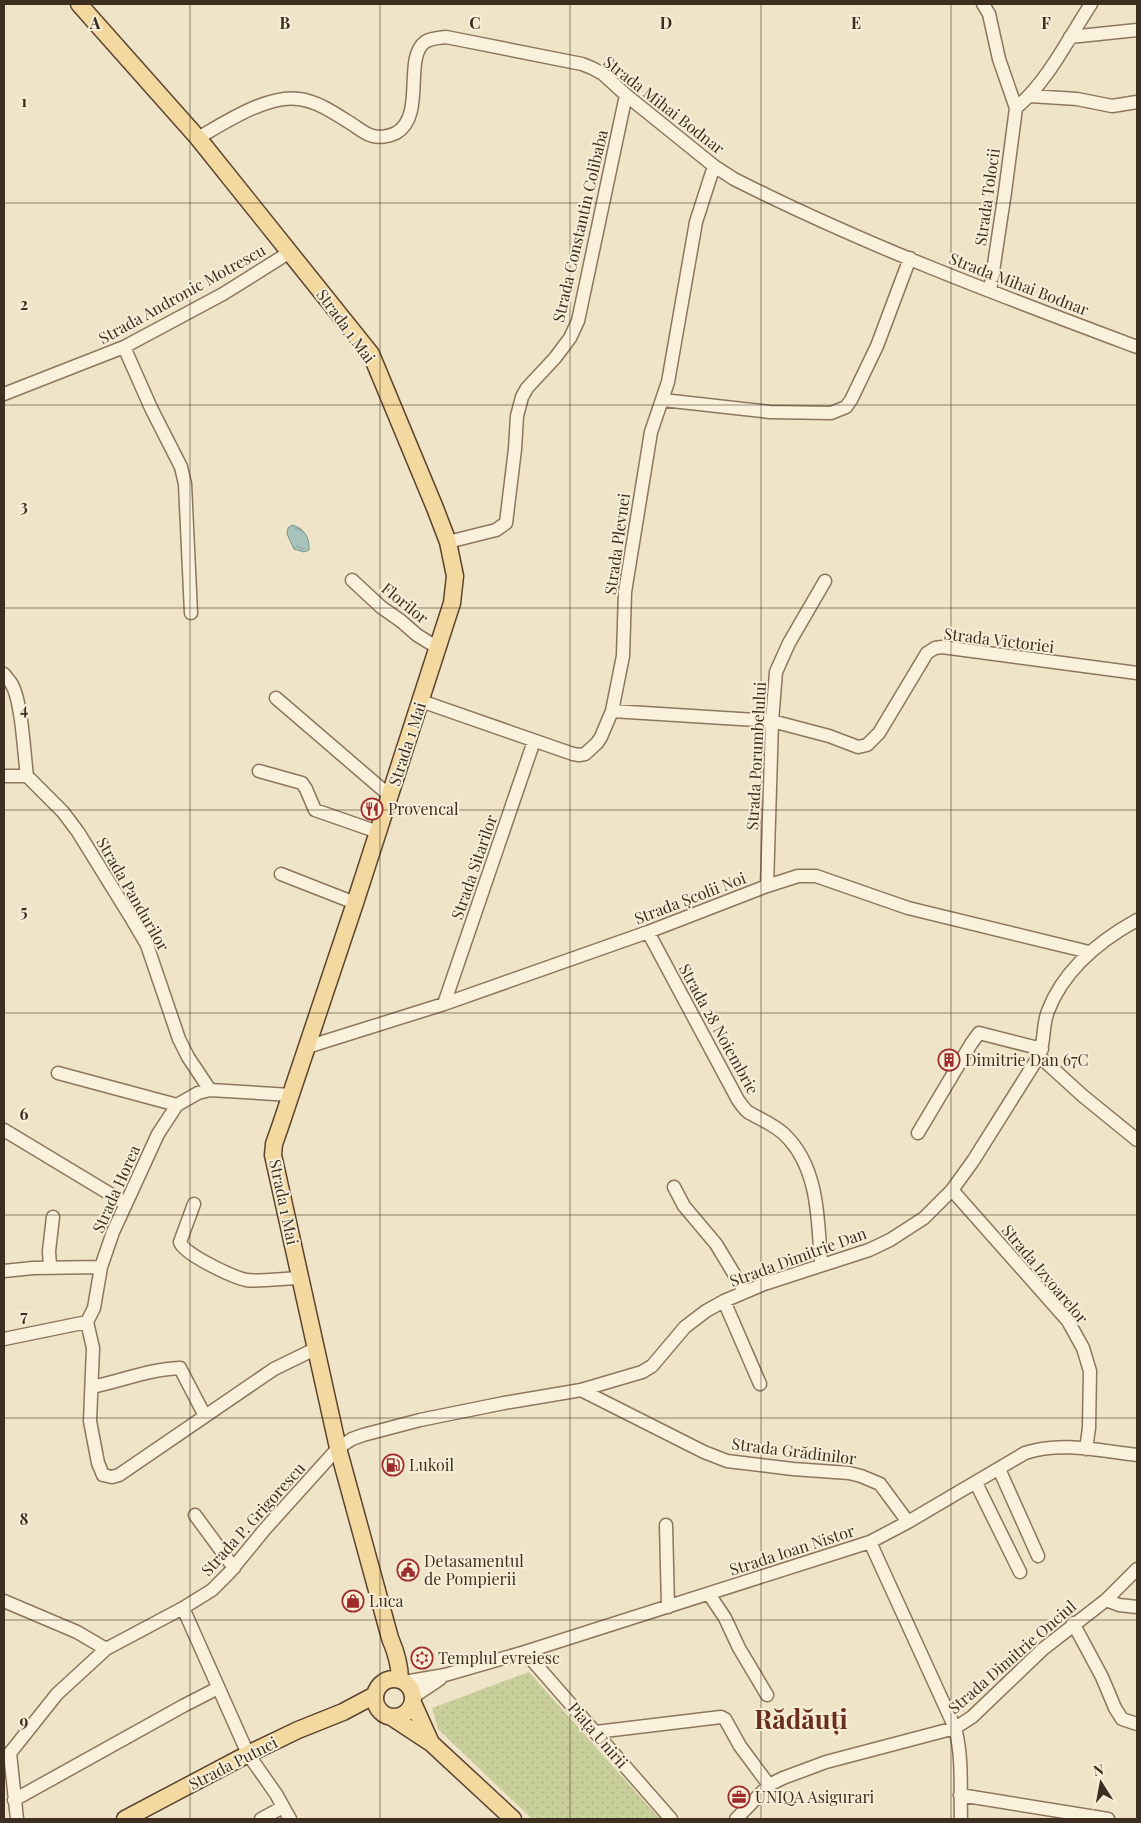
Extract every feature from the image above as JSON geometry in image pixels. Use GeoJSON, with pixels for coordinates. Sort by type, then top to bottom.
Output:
{"type":"FeatureCollection","features":[{"type":"Feature","properties":{"kind":"main road","name":"Strada 1 Mai"},"geometry":{"type":"LineString","coordinates":[[79,4],[198,138],[371,354],[448,542],[455,576],[452,603],[438,648],[274,1144],[273,1155],[338,1448],[390,1638],[400,1667],[397,1681]]}},
{"type":"Feature","properties":{"kind":"main road"},"geometry":{"type":"LineString","coordinates":[[430,1743],[413,1700],[412,1691],[397,1681],[380,1685],[383,1708],[430,1743],[513,1819]]}},
{"type":"Feature","properties":{"kind":"main road"},"geometry":{"type":"LineString","coordinates":[[383,1708],[406,1714],[413,1700]]}},
{"type":"Feature","properties":{"kind":"main road","name":"Strada Putnei"},"geometry":{"type":"LineString","coordinates":[[125,1819],[248,1754],[298,1730],[343,1712],[383,1708]]}},
{"type":"Feature","properties":{"kind":"street","name":"Strada Tolocii"},"geometry":{"type":"LineString","coordinates":[[983,4],[989,14],[998,59],[1016,108],[990,291]]}},
{"type":"Feature","properties":{"kind":"street"},"geometry":{"type":"LineString","coordinates":[[1016,108],[1030,96],[1091,4]]}},
{"type":"Feature","properties":{"kind":"street"},"geometry":{"type":"LineString","coordinates":[[1070,37],[1137,30]]}},
{"type":"Feature","properties":{"kind":"street","name":"Strada Mihai Bodnar"},"geometry":{"type":"LineString","coordinates":[[198,138],[254,108],[273,101],[298,98],[317,104],[345,119],[366,134],[376,137],[388,136],[406,125],[410,114],[416,60],[423,43],[431,39],[446,37],[582,64],[603,74],[626,95],[734,180],[910,258],[990,291],[1137,347]]}},
{"type":"Feature","properties":{"kind":"street","name":"Strada Constantin Colibaba"},"geometry":{"type":"LineString","coordinates":[[448,542],[496,530],[506,522],[518,416],[522,397],[527,388],[555,358],[570,338],[578,322],[626,95]]}},
{"type":"Feature","properties":{"kind":"street"},"geometry":{"type":"LineString","coordinates":[[1030,96],[1077,99],[1112,106],[1137,102]]}},
{"type":"Feature","properties":{"kind":"street","name":"Strada Plevnei"},"geometry":{"type":"LineString","coordinates":[[421,701],[573,754],[585,754],[601,737],[612,711],[622,656],[624,592],[651,432],[668,382],[696,222],[714,166]]}},
{"type":"Feature","properties":{"kind":"street","name":"Strada Andronic Motrescu"},"geometry":{"type":"LineString","coordinates":[[4,394],[124,348],[222,294],[290,252]]}},
{"type":"Feature","properties":{"kind":"street"},"geometry":{"type":"LineString","coordinates":[[663,400],[770,412],[831,413],[842,410],[851,400],[877,346],[910,258]]}},
{"type":"Feature","properties":{"kind":"street"},"geometry":{"type":"LineString","coordinates":[[124,348],[151,408],[181,467],[185,484],[191,612]]}},
{"type":"Feature","properties":{"kind":"street","name":"Florilor"},"geometry":{"type":"LineString","coordinates":[[352,580],[381,607],[417,635],[438,648]]}},
{"type":"Feature","properties":{"kind":"street","name":"Strada Porumbelului"},"geometry":{"type":"LineString","coordinates":[[766,886],[772,721],[776,672],[788,643],[825,581]]}},
{"type":"Feature","properties":{"kind":"street","name":"Strada Victoriei"},"geometry":{"type":"LineString","coordinates":[[612,711],[772,721],[829,736],[858,747],[867,745],[880,733],[927,653],[935,648],[942,647],[1137,674]]}},
{"type":"Feature","properties":{"kind":"street"},"geometry":{"type":"LineString","coordinates":[[4,674],[12,683],[20,711],[26,776],[4,776]]}},
{"type":"Feature","properties":{"kind":"street"},"geometry":{"type":"LineString","coordinates":[[276,698],[390,796]]}},
{"type":"Feature","properties":{"kind":"street","name":"Strada Sitarilor"},"geometry":{"type":"LineString","coordinates":[[444,1004],[534,741]]}},
{"type":"Feature","properties":{"kind":"street"},"geometry":{"type":"LineString","coordinates":[[259,771],[302,783],[315,810],[378,832]]}},
{"type":"Feature","properties":{"kind":"street","name":"Strada Pandurilor"},"geometry":{"type":"LineString","coordinates":[[26,776],[63,812],[78,832],[130,916],[150,953],[179,1039],[188,1057],[210,1090]]}},
{"type":"Feature","properties":{"kind":"street"},"geometry":{"type":"LineString","coordinates":[[281,874],[355,903]]}},
{"type":"Feature","properties":{"kind":"street","name":"Strada Școlii Noi"},"geometry":{"type":"LineString","coordinates":[[307,1047],[444,1004],[648,932],[766,886],[798,876],[816,876],[908,908],[1089,952]]}},
{"type":"Feature","properties":{"kind":"street","name":"Strada Dimitrie Dan"},"geometry":{"type":"LineString","coordinates":[[338,1448],[352,1439],[363,1435],[420,1420],[581,1390],[642,1372],[652,1366],[685,1326],[724,1301],[745,1292],[869,1250],[890,1240],[924,1218],[952,1190],[973,1161],[1041,1052],[1044,1024],[1053,1000],[1074,967],[1112,934],[1137,920]]}},
{"type":"Feature","properties":{"kind":"street","name":"Strada 28 Noiembrie"},"geometry":{"type":"LineString","coordinates":[[648,932],[738,1100],[746,1111],[758,1116],[783,1134],[797,1149],[804,1162],[813,1191],[822,1265]]}},
{"type":"Feature","properties":{"kind":"street"},"geometry":{"type":"LineString","coordinates":[[918,1133],[971,1044],[980,1033],[1041,1052],[1083,1096],[1137,1140]]}},
{"type":"Feature","properties":{"kind":"street"},"geometry":{"type":"LineString","coordinates":[[58,1072],[177,1105]]}},
{"type":"Feature","properties":{"kind":"street","name":"Strada Horea"},"geometry":{"type":"LineString","coordinates":[[87,1322],[94,1308],[102,1267],[113,1232],[158,1134],[177,1105],[210,1090],[291,1096]]}},
{"type":"Feature","properties":{"kind":"street"},"geometry":{"type":"LineString","coordinates":[[4,1130],[125,1204]]}},
{"type":"Feature","properties":{"kind":"street"},"geometry":{"type":"LineString","coordinates":[[674,1187],[684,1206],[716,1244],[745,1292]]}},
{"type":"Feature","properties":{"kind":"street","name":"Strada Izvoarelor"},"geometry":{"type":"LineString","coordinates":[[952,1190],[1068,1321],[1083,1348],[1090,1371],[1089,1428],[1086,1449]]}},
{"type":"Feature","properties":{"kind":"street"},"geometry":{"type":"LineString","coordinates":[[194,1204],[180,1242],[181,1246],[191,1254],[247,1280],[301,1278]]}},
{"type":"Feature","properties":{"kind":"street"},"geometry":{"type":"LineString","coordinates":[[50,1267],[49,1251],[53,1217]]}},
{"type":"Feature","properties":{"kind":"street"},"geometry":{"type":"LineString","coordinates":[[4,1271],[50,1267],[102,1267]]}},
{"type":"Feature","properties":{"kind":"street"},"geometry":{"type":"LineString","coordinates":[[724,1301],[760,1384]]}},
{"type":"Feature","properties":{"kind":"street"},"geometry":{"type":"LineString","coordinates":[[4,1339],[87,1322],[93,1348],[90,1422],[98,1463],[103,1475],[107,1477],[119,1474],[274,1370],[316,1348]]}},
{"type":"Feature","properties":{"kind":"street"},"geometry":{"type":"LineString","coordinates":[[92,1387],[163,1369],[180,1368],[205,1416]]}},
{"type":"Feature","properties":{"kind":"street","name":"Strada Grădinilor"},"geometry":{"type":"LineString","coordinates":[[581,1390],[704,1452],[727,1460],[862,1476],[880,1484],[908,1522]]}},
{"type":"Feature","properties":{"kind":"street","name":"Strada Ioan Nistor"},"geometry":{"type":"LineString","coordinates":[[397,1681],[445,1675],[525,1652],[870,1542],[1025,1454],[1047,1447],[1070,1447],[1137,1455]]}},
{"type":"Feature","properties":{"kind":"street","name":"Strada P. Grigorescu"},"geometry":{"type":"LineString","coordinates":[[17,1819],[7,1748],[57,1694],[106,1649],[183,1608],[212,1590],[234,1568],[265,1529],[338,1448]]}},
{"type":"Feature","properties":{"kind":"street"},"geometry":{"type":"LineString","coordinates":[[999,1469],[1038,1556]]}},
{"type":"Feature","properties":{"kind":"street"},"geometry":{"type":"LineString","coordinates":[[976,1483],[1020,1572]]}},
{"type":"Feature","properties":{"kind":"street"},"geometry":{"type":"LineString","coordinates":[[195,1515],[234,1568]]}},
{"type":"Feature","properties":{"kind":"street"},"geometry":{"type":"LineString","coordinates":[[666,1525],[668,1607]]}},
{"type":"Feature","properties":{"kind":"street"},"geometry":{"type":"LineString","coordinates":[[870,1542],[955,1728],[961,1819]]}},
{"type":"Feature","properties":{"kind":"street","name":"Strada Dimitrie Onciul"},"geometry":{"type":"LineString","coordinates":[[736,1819],[769,1785],[826,1762],[955,1728],[972,1717],[1021,1668],[1106,1600],[1137,1569]]}},
{"type":"Feature","properties":{"kind":"street"},"geometry":{"type":"LineString","coordinates":[[709,1594],[725,1618],[739,1648],[767,1695]]}},
{"type":"Feature","properties":{"kind":"street"},"geometry":{"type":"LineString","coordinates":[[1106,1600],[1137,1607]]}},
{"type":"Feature","properties":{"kind":"street"},"geometry":{"type":"LineString","coordinates":[[4,1601],[77,1632],[106,1649]]}},
{"type":"Feature","properties":{"kind":"street"},"geometry":{"type":"LineString","coordinates":[[183,1608],[248,1754],[276,1794],[286,1816],[261,1819]]}},
{"type":"Feature","properties":{"kind":"street"},"geometry":{"type":"LineString","coordinates":[[1074,1624],[1102,1677],[1115,1708],[1122,1718],[1137,1724]]}},
{"type":"Feature","properties":{"kind":"street","name":"Piața Unirii"},"geometry":{"type":"LineString","coordinates":[[525,1652],[671,1819]]}},
{"type":"Feature","properties":{"kind":"street","name":"Strada Ioan Nistor"},"geometry":{"type":"LineString","coordinates":[[413,1700],[445,1675]]}},
{"type":"Feature","properties":{"kind":"street"},"geometry":{"type":"LineString","coordinates":[[14,1800],[218,1688]]}},
{"type":"Feature","properties":{"kind":"street"},"geometry":{"type":"LineString","coordinates":[[596,1732],[721,1717],[725,1719],[740,1746],[769,1785]]}},
{"type":"Feature","properties":{"kind":"street"},"geometry":{"type":"LineString","coordinates":[[960,1795],[1108,1819]]}},
{"type":"Feature","properties":{"kind":"green space"},"geometry":{"type":"Polygon","coordinates":[[[529,1672],[660,1819],[532,1819],[438,1729],[432,1708],[529,1672]]]}},
{"type":"Feature","properties":{"kind":"water"},"geometry":{"type":"Polygon","coordinates":[[[292,525],[303,531],[308,541],[309,550],[304,552],[294,549],[287,534],[288,528],[292,525]]]}},
{"type":"Feature","properties":{"kind":"place","name":"Provencal"},"geometry":{"type":"Point","coordinates":[372,809]}},
{"type":"Feature","properties":{"kind":"place","name":"Dimitrie Dan 67C"},"geometry":{"type":"Point","coordinates":[949,1060]}},
{"type":"Feature","properties":{"kind":"place","name":"Lukoil"},"geometry":{"type":"Point","coordinates":[393,1465]}},
{"type":"Feature","properties":{"kind":"place","name":"Detasamentul de Pompierii"},"geometry":{"type":"Point","coordinates":[408,1570]}},
{"type":"Feature","properties":{"kind":"place","name":"Luca"},"geometry":{"type":"Point","coordinates":[353,1601]}},
{"type":"Feature","properties":{"kind":"place","name":"Templul evreiesc"},"geometry":{"type":"Point","coordinates":[422,1658]}},
{"type":"Feature","properties":{"kind":"place","name":"UNIQA Asigurari"},"geometry":{"type":"Point","coordinates":[739,1797]}},
{"type":"Feature","properties":{"kind":"district","name":"Rădăuți"},"geometry":{"type":"Point","coordinates":[801,1720]}}]}
